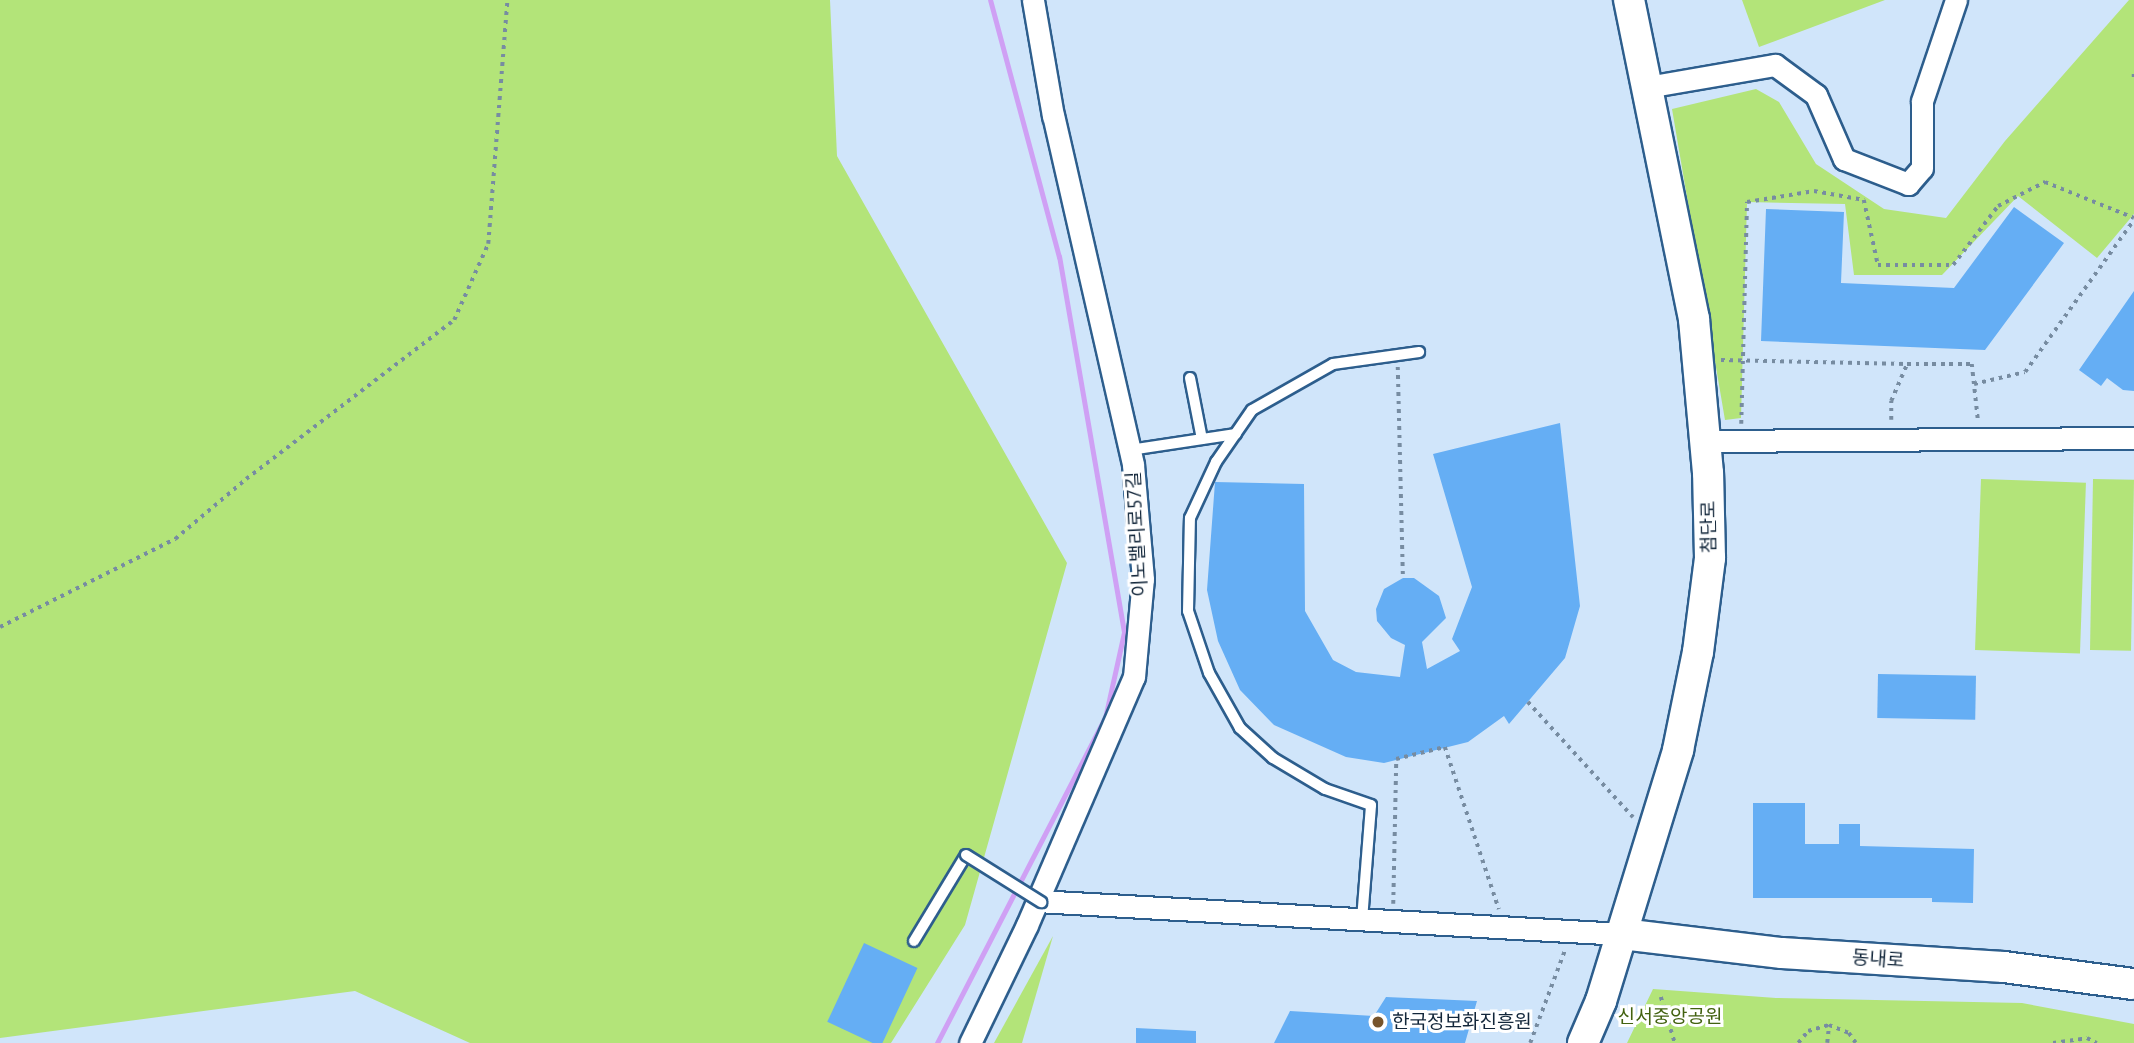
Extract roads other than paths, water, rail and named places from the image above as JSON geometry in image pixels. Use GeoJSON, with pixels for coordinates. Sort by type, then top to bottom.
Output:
{"type":"FeatureCollection","features":[{"type":"Feature","properties":{"kind":"street","name":"이노밸리로57길"},"geometry":{"type":"LineString","coordinates":[[970,1043],[1039,901],[1134,677],[1143,579],[1130,450],[1053,116],[1033,0]]}},
{"type":"Feature","properties":{"kind":"street","name":"첨단로"},"geometry":{"type":"LineString","coordinates":[[1583,1043],[1622,934],[1678,750],[1698,652],[1710,558],[1705,441],[1694,319],[1629,0]]}},
{"type":"Feature","properties":{"kind":"street"},"geometry":{"type":"LineString","coordinates":[[1647,87],[1774,65],[1816,96],[1844,159],[1908,184],[1922,168],[1922,101],[1956,0]]}},
{"type":"Feature","properties":{"kind":"street"},"geometry":{"type":"LineString","coordinates":[[1705,441],[1887,429],[1980,439],[2134,438]]}},
{"type":"Feature","properties":{"kind":"street"},"geometry":{"type":"LineString","coordinates":[[1039,901],[1622,934]]}},
{"type":"Feature","properties":{"kind":"street","name":"동내로"},"geometry":{"type":"LineString","coordinates":[[1622,934],[1782,953],[2004,967],[2134,984]]}},
{"type":"Feature","properties":{"kind":"lane"},"geometry":{"type":"LineString","coordinates":[[1362,920],[1371,804],[1325,789],[1273,758],[1240,728],[1209,673],[1188,611],[1190,518],[1216,462],[1252,410],[1333,364],[1419,352]]}},
{"type":"Feature","properties":{"kind":"lane"},"geometry":{"type":"LineString","coordinates":[[1190,378],[1202,439]]}},
{"type":"Feature","properties":{"kind":"lane"},"geometry":{"type":"LineString","coordinates":[[1130,450],[1236,434]]}},
{"type":"Feature","properties":{"kind":"lane"},"geometry":{"type":"LineString","coordinates":[[915,941],[966,855],[1039,901]]}},
{"type":"Feature","properties":{"kind":"waterway"},"geometry":{"type":"LineString","coordinates":[[937,1043],[1105,718],[1124,632],[1059,257],[990,0]]}},
{"type":"Feature","properties":{"kind":"place","name":"한국정보화진흥원"},"geometry":{"type":"Point","coordinates":[1378,1022]}},
{"type":"Feature","properties":{"kind":"park label","name":"신서중앙공원"},"geometry":{"type":"Point","coordinates":[1670,1017]}}]}
